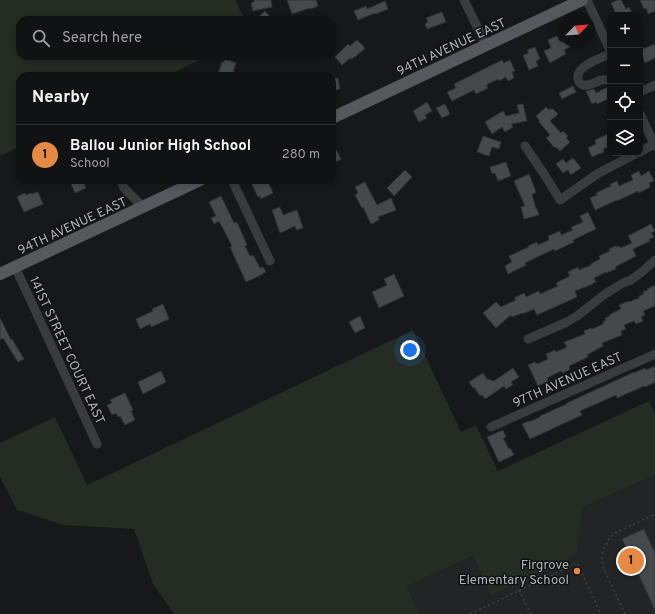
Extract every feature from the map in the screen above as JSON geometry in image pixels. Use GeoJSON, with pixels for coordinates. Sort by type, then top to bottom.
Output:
{"type":"FeatureCollection","features":[{"type":"Feature","properties":{"kind":"main road","name":"94TH AVENUE EAST"},"geometry":{"type":"LineString","coordinates":[[336,116],[582,0]]}},
{"type":"Feature","properties":{"kind":"main road","name":"94TH AVENUE EAST"},"geometry":{"type":"LineString","coordinates":[[0,274],[192,184]]}},
{"type":"Feature","properties":{"kind":"street"},"geometry":{"type":"LineString","coordinates":[[464,0],[486,45]]}},
{"type":"Feature","properties":{"kind":"street"},"geometry":{"type":"LineString","coordinates":[[587,0],[609,48]]}},
{"type":"Feature","properties":{"kind":"street"},"geometry":{"type":"LineString","coordinates":[[607,56],[581,69],[577,76],[578,81],[586,85],[601,80],[607,80]]}},
{"type":"Feature","properties":{"kind":"street"},"geometry":{"type":"LineString","coordinates":[[643,91],[655,85]]}},
{"type":"Feature","properties":{"kind":"street"},"geometry":{"type":"LineString","coordinates":[[643,120],[655,145],[643,151]]}},
{"type":"Feature","properties":{"kind":"street"},"geometry":{"type":"LineString","coordinates":[[524,146],[560,200],[597,174],[631,156]]}},
{"type":"Feature","properties":{"kind":"street"},"geometry":{"type":"LineString","coordinates":[[122,184],[124,188],[143,207]]}},
{"type":"Feature","properties":{"kind":"street"},"geometry":{"type":"LineString","coordinates":[[234,184],[270,261]]}},
{"type":"Feature","properties":{"kind":"street"},"geometry":{"type":"LineString","coordinates":[[528,339],[577,316],[604,294],[631,280],[655,260]]}},
{"type":"Feature","properties":{"kind":"street","name":"141ST STREET COURT EAST"},"geometry":{"type":"LineString","coordinates":[[15,267],[97,444]]}},
{"type":"Feature","properties":{"kind":"street","name":"97TH AVENUE EAST"},"geometry":{"type":"LineString","coordinates":[[490,428],[655,354]]}},
{"type":"Feature","properties":{"kind":"path"},"geometry":{"type":"LineString","coordinates":[[625,614],[603,567],[602,557],[604,548],[609,539],[615,533],[655,514]]}},
{"type":"Feature","properties":{"kind":"path"},"geometry":{"type":"LineString","coordinates":[[470,614],[576,563],[601,614]]}},
{"type":"Feature","properties":{"kind":"path"},"geometry":{"type":"LineString","coordinates":[[519,590],[531,614]]}},
{"type":"Feature","properties":{"kind":"shaded area"},"geometry":{"type":"Polygon","coordinates":[[[0,0],[235,0],[243,16],[16,16],[16,60],[200,60],[174,72],[16,72],[16,148],[0,156],[0,0]]]}},
{"type":"Feature","properties":{"kind":"shaded area"},"geometry":{"type":"Polygon","coordinates":[[[413,330],[461,432],[476,425],[498,471],[649,401],[655,414],[655,475],[583,507],[576,555],[491,596],[473,556],[407,586],[420,614],[174,614],[153,584],[134,529],[63,525],[17,510],[0,477],[0,443],[55,417],[87,485],[413,330]]]}},
{"type":"Feature","properties":{"kind":"shaded area","name":"Firgrove Elementary School"},"geometry":{"type":"Polygon","coordinates":[[[655,475],[655,614],[420,614],[407,586],[473,556],[491,596],[575,555],[583,507],[655,475]]]}},
{"type":"Feature","properties":{"kind":"building"},"geometry":{"type":"Polygon","coordinates":[[[254,0],[271,0],[272,7],[253,11],[251,3],[254,2],[254,0]]]}},
{"type":"Feature","properties":{"kind":"building"},"geometry":{"type":"Polygon","coordinates":[[[287,0],[316,0],[318,6],[292,14],[287,0]]]}},
{"type":"Feature","properties":{"kind":"building"},"geometry":{"type":"Polygon","coordinates":[[[621,0],[626,9],[629,7],[632,12],[615,12],[611,3],[621,0]]]}},
{"type":"Feature","properties":{"kind":"building"},"geometry":{"type":"Polygon","coordinates":[[[640,0],[655,0],[655,11],[648,14],[646,8],[644,9],[640,0]]]}},
{"type":"Feature","properties":{"kind":"building"},"geometry":{"type":"Polygon","coordinates":[[[385,1],[388,9],[358,20],[354,11],[366,6],[367,9],[385,1]]]}},
{"type":"Feature","properties":{"kind":"building"},"geometry":{"type":"Polygon","coordinates":[[[265,11],[269,16],[259,16],[265,11]]]}},
{"type":"Feature","properties":{"kind":"building"},"geometry":{"type":"Polygon","coordinates":[[[442,12],[446,22],[427,29],[425,24],[428,22],[426,18],[442,12]]]}},
{"type":"Feature","properties":{"kind":"building"},"geometry":{"type":"Polygon","coordinates":[[[557,36],[559,40],[559,48],[568,48],[564,50],[566,54],[550,63],[544,51],[551,48],[548,40],[557,36]]]}},
{"type":"Feature","properties":{"kind":"building"},"geometry":{"type":"Polygon","coordinates":[[[357,40],[365,48],[355,57],[352,59],[350,58],[342,65],[336,56],[348,44],[350,46],[357,40]]]}},
{"type":"Feature","properties":{"kind":"building"},"geometry":{"type":"Polygon","coordinates":[[[655,44],[655,58],[645,63],[643,58],[643,49],[655,44]]]}},
{"type":"Feature","properties":{"kind":"building"},"geometry":{"type":"Polygon","coordinates":[[[535,47],[540,59],[536,61],[538,66],[529,70],[523,55],[529,53],[527,50],[535,47]]]}},
{"type":"Feature","properties":{"kind":"building"},"geometry":{"type":"Polygon","coordinates":[[[225,60],[228,60],[236,63],[233,71],[235,72],[219,72],[222,62],[224,62],[225,60]]]}},
{"type":"Feature","properties":{"kind":"building"},"geometry":{"type":"Polygon","coordinates":[[[502,60],[504,63],[510,60],[515,71],[512,72],[514,78],[508,81],[506,77],[499,81],[498,79],[486,85],[488,88],[476,94],[474,90],[452,101],[447,92],[456,88],[454,84],[502,60]]]}},
{"type":"Feature","properties":{"kind":"building"},"geometry":{"type":"Polygon","coordinates":[[[336,78],[338,78],[340,89],[336,90],[336,78]]]}},
{"type":"Feature","properties":{"kind":"building"},"geometry":{"type":"Polygon","coordinates":[[[573,86],[576,92],[562,99],[559,93],[573,86]]]}},
{"type":"Feature","properties":{"kind":"building"},"geometry":{"type":"Polygon","coordinates":[[[607,88],[607,99],[597,104],[596,102],[592,104],[586,91],[594,89],[596,93],[607,88]]]}},
{"type":"Feature","properties":{"kind":"building"},"geometry":{"type":"Polygon","coordinates":[[[427,102],[432,111],[425,115],[427,118],[419,122],[413,111],[427,102]]]}},
{"type":"Feature","properties":{"kind":"building"},"geometry":{"type":"Polygon","coordinates":[[[445,104],[450,114],[442,118],[436,108],[445,104]]]}},
{"type":"Feature","properties":{"kind":"building"},"geometry":{"type":"Polygon","coordinates":[[[523,104],[527,121],[511,124],[513,127],[505,132],[502,127],[492,134],[485,122],[503,111],[506,116],[519,113],[517,105],[523,104]]]}},
{"type":"Feature","properties":{"kind":"building"},"geometry":{"type":"Polygon","coordinates":[[[546,107],[549,110],[552,108],[558,114],[550,121],[561,133],[563,131],[568,136],[566,138],[570,142],[560,151],[556,147],[555,148],[546,138],[550,135],[536,116],[546,107]]]}},
{"type":"Feature","properties":{"kind":"building"},"geometry":{"type":"Polygon","coordinates":[[[607,134],[607,147],[603,149],[604,152],[592,157],[588,148],[596,144],[595,140],[607,134]]]}},
{"type":"Feature","properties":{"kind":"building"},"geometry":{"type":"Polygon","coordinates":[[[483,136],[501,142],[499,149],[492,147],[489,156],[477,152],[483,136]]]}},
{"type":"Feature","properties":{"kind":"building"},"geometry":{"type":"Polygon","coordinates":[[[336,150],[341,159],[336,162],[336,150]]]}},
{"type":"Feature","properties":{"kind":"building"},"geometry":{"type":"Polygon","coordinates":[[[573,158],[581,168],[571,175],[568,170],[563,173],[556,164],[563,159],[566,163],[573,158]]]}},
{"type":"Feature","properties":{"kind":"building"},"geometry":{"type":"Polygon","coordinates":[[[506,162],[511,176],[498,181],[495,173],[492,174],[490,167],[506,162]]]}},
{"type":"Feature","properties":{"kind":"building"},"geometry":{"type":"Polygon","coordinates":[[[405,170],[412,177],[394,196],[387,188],[405,170]]]}},
{"type":"Feature","properties":{"kind":"building"},"geometry":{"type":"Polygon","coordinates":[[[639,171],[641,176],[649,171],[654,181],[649,183],[650,187],[639,193],[638,191],[595,210],[590,198],[617,181],[619,186],[633,180],[631,175],[639,171]]]}},
{"type":"Feature","properties":{"kind":"building"},"geometry":{"type":"Polygon","coordinates":[[[529,174],[536,192],[532,195],[539,215],[524,219],[521,207],[525,206],[514,181],[529,174]]]}},
{"type":"Feature","properties":{"kind":"building"},"geometry":{"type":"Polygon","coordinates":[[[365,182],[377,205],[391,198],[396,210],[378,217],[379,220],[371,224],[363,207],[362,208],[355,195],[358,193],[355,187],[365,182]]]}},
{"type":"Feature","properties":{"kind":"building"},"geometry":{"type":"Polygon","coordinates":[[[71,184],[84,184],[86,188],[75,193],[71,184]]]}},
{"type":"Feature","properties":{"kind":"building"},"geometry":{"type":"Polygon","coordinates":[[[252,184],[269,184],[273,193],[261,199],[260,196],[258,197],[252,184]]]}},
{"type":"Feature","properties":{"kind":"building"},"geometry":{"type":"Polygon","coordinates":[[[38,192],[43,204],[24,212],[17,197],[25,193],[26,195],[38,192]]]}},
{"type":"Feature","properties":{"kind":"building"},"geometry":{"type":"Polygon","coordinates":[[[221,196],[234,223],[237,222],[250,256],[253,255],[260,268],[263,267],[266,272],[246,282],[230,247],[232,246],[219,221],[214,224],[211,218],[216,216],[209,202],[221,196]]]}},
{"type":"Feature","properties":{"kind":"building"},"geometry":{"type":"Polygon","coordinates":[[[280,207],[283,215],[297,210],[303,228],[296,230],[295,226],[280,233],[272,210],[280,207]]]}},
{"type":"Feature","properties":{"kind":"building"},"geometry":{"type":"Polygon","coordinates":[[[588,212],[596,229],[573,240],[574,242],[555,251],[554,249],[525,263],[526,265],[508,274],[505,266],[512,262],[509,256],[537,242],[538,245],[549,240],[548,236],[560,231],[561,235],[573,230],[571,227],[583,222],[580,216],[588,212]]]}},
{"type":"Feature","properties":{"kind":"building"},"geometry":{"type":"Polygon","coordinates":[[[651,224],[655,231],[651,233],[654,237],[649,239],[650,241],[633,249],[636,256],[615,267],[616,269],[594,278],[596,282],[593,284],[575,291],[577,297],[537,315],[534,309],[512,317],[511,315],[496,328],[483,313],[496,302],[501,307],[516,300],[514,298],[524,293],[526,297],[539,291],[540,294],[558,286],[556,283],[570,276],[568,272],[578,267],[579,270],[591,265],[600,259],[599,256],[610,251],[609,249],[615,246],[619,246],[620,248],[632,243],[628,236],[651,224]]]}},
{"type":"Feature","properties":{"kind":"building"},"geometry":{"type":"Polygon","coordinates":[[[394,274],[404,296],[379,308],[372,292],[387,285],[384,279],[394,274]]]}},
{"type":"Feature","properties":{"kind":"building"},"geometry":{"type":"Polygon","coordinates":[[[655,285],[655,306],[643,311],[645,315],[641,317],[643,321],[636,324],[634,321],[624,325],[626,329],[621,331],[622,335],[602,343],[603,346],[587,355],[588,357],[569,366],[570,369],[563,373],[561,371],[547,378],[548,381],[538,386],[528,365],[535,362],[537,364],[548,359],[546,354],[555,350],[556,352],[567,347],[564,342],[585,334],[584,331],[603,324],[606,320],[605,318],[621,309],[619,305],[639,298],[639,296],[644,294],[643,292],[655,285]]]}},
{"type":"Feature","properties":{"kind":"building"},"geometry":{"type":"Polygon","coordinates":[[[163,304],[169,319],[151,327],[150,324],[140,329],[136,319],[153,311],[152,309],[163,304]]]}},
{"type":"Feature","properties":{"kind":"building"},"geometry":{"type":"Polygon","coordinates":[[[360,316],[365,328],[355,333],[349,322],[360,316]]]}},
{"type":"Feature","properties":{"kind":"building"},"geometry":{"type":"Polygon","coordinates":[[[0,318],[11,340],[12,339],[24,359],[18,362],[3,338],[0,340],[0,318]]]}},
{"type":"Feature","properties":{"kind":"building"},"geometry":{"type":"Polygon","coordinates":[[[655,366],[655,382],[617,398],[616,395],[580,411],[582,415],[530,439],[522,424],[540,417],[632,373],[645,368],[646,370],[655,366]]]}},
{"type":"Feature","properties":{"kind":"building"},"geometry":{"type":"Polygon","coordinates":[[[513,368],[519,377],[511,382],[513,385],[506,389],[504,386],[485,399],[482,395],[480,396],[469,382],[483,373],[487,379],[494,381],[513,368]]]}},
{"type":"Feature","properties":{"kind":"building"},"geometry":{"type":"Polygon","coordinates":[[[161,371],[166,382],[143,394],[138,382],[161,371]]]}},
{"type":"Feature","properties":{"kind":"building"},"geometry":{"type":"Polygon","coordinates":[[[125,393],[133,410],[131,411],[135,420],[125,425],[120,416],[118,417],[116,413],[112,415],[107,405],[112,403],[110,400],[125,393]]]}},
{"type":"Feature","properties":{"kind":"building"},"geometry":{"type":"Polygon","coordinates":[[[503,430],[506,437],[503,438],[514,455],[499,462],[487,437],[503,430]]]}},
{"type":"Feature","properties":{"kind":"building"},"geometry":{"type":"Polygon","coordinates":[[[644,529],[655,553],[655,610],[622,539],[644,529]]]}},
{"type":"Feature","properties":{"kind":"place","name":"Ballou Junior High School"},"geometry":{"type":"Point","coordinates":[631,561]}},
{"type":"Feature","properties":{"kind":"place","name":"Firgrove Elementary School"},"geometry":{"type":"Point","coordinates":[577,571]}}]}
